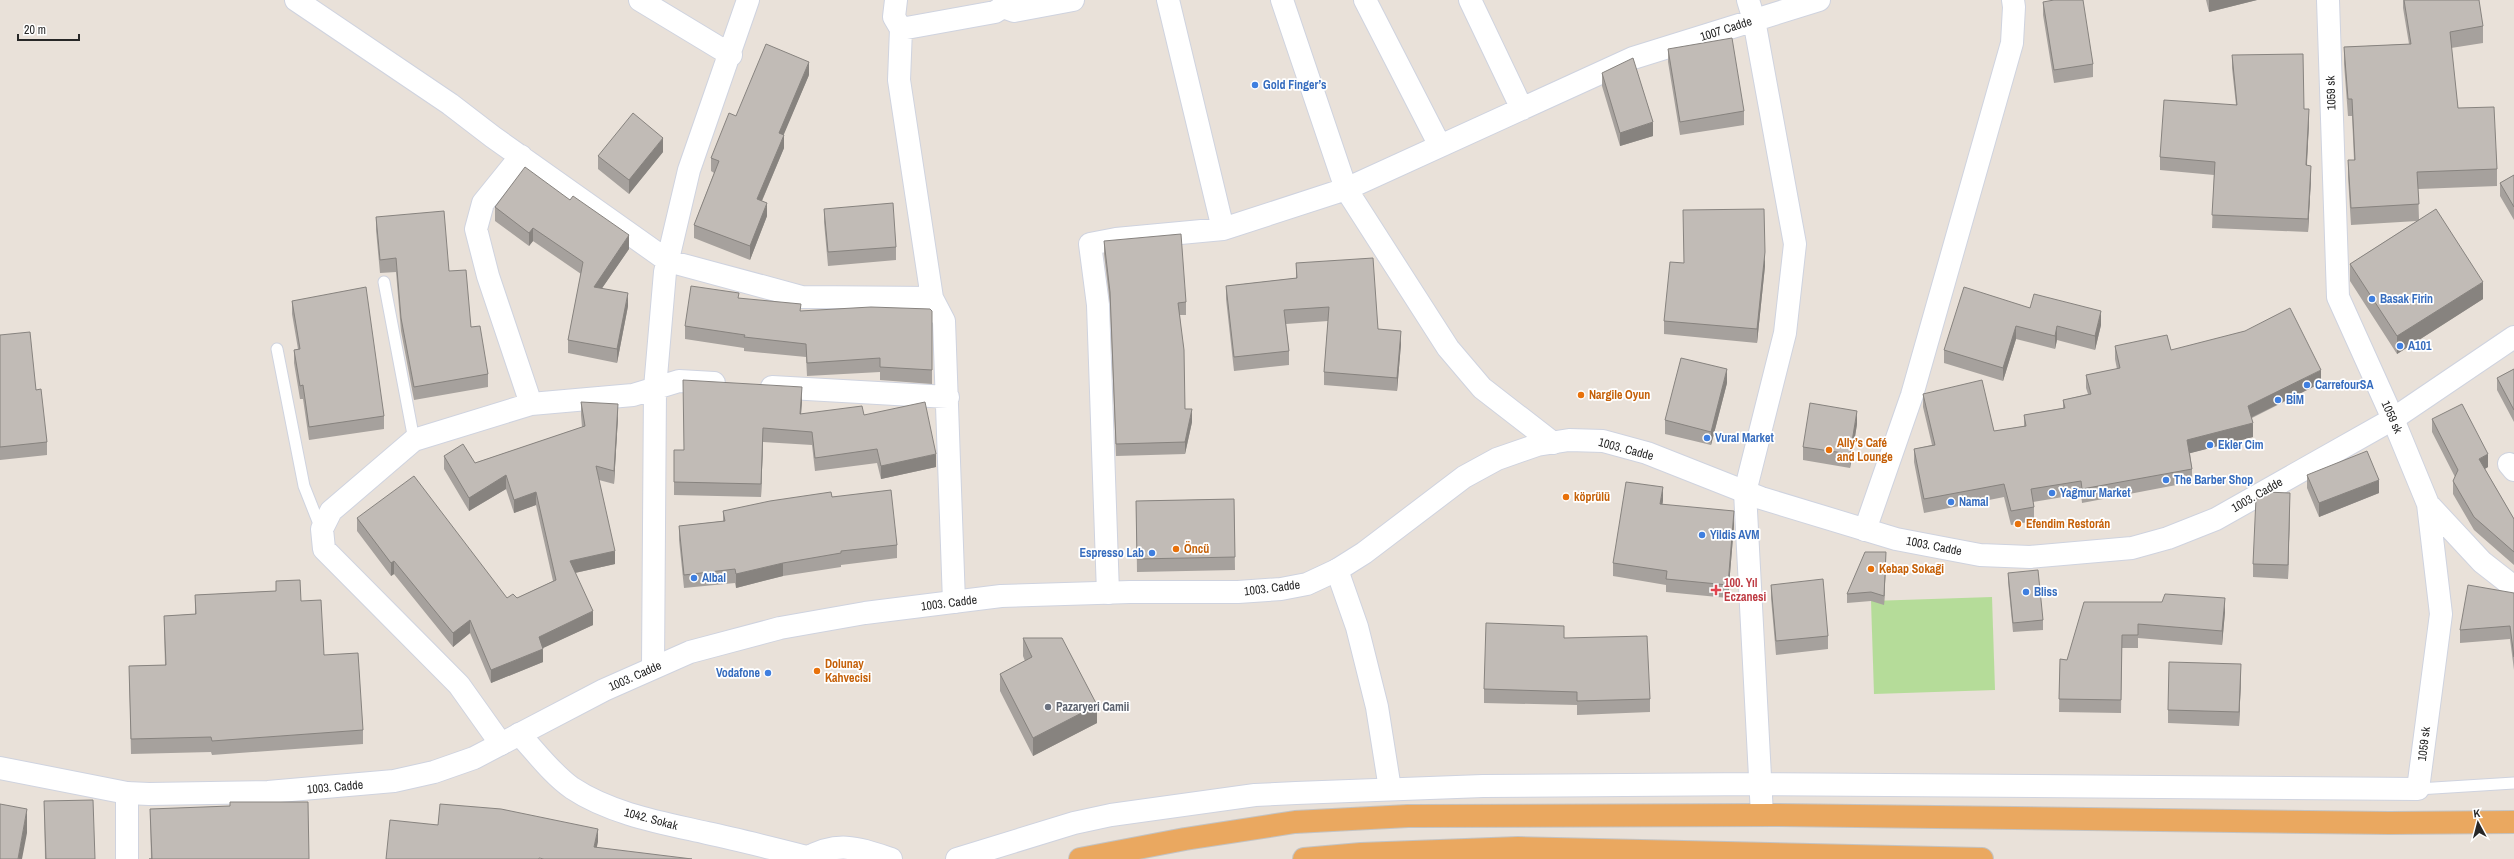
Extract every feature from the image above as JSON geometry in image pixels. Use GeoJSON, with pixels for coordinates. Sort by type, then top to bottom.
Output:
{"type":"FeatureCollection","features":[{"type":"Feature","properties":{"kind":"highway"},"geometry":{"type":"LineString","coordinates":[[1080,859],[1185,839],[1295,822],[1460,815],[1592,817],[1762,815],[2365,823],[2514,822]]}},
{"type":"Feature","properties":{"kind":"highway"},"geometry":{"type":"LineString","coordinates":[[1304,859],[1361,854],[1518,848],[1756,856],[1982,859]]}},
{"type":"Feature","properties":{"kind":"street"},"geometry":{"type":"LineString","coordinates":[[296,0],[450,104],[668,261],[802,297],[932,298]]}},
{"type":"Feature","properties":{"kind":"street"},"geometry":{"type":"LineString","coordinates":[[640,0],[731,55]]}},
{"type":"Feature","properties":{"kind":"street"},"geometry":{"type":"LineString","coordinates":[[654,667],[655,388],[668,261],[689,170],[731,55],[748,0]]}},
{"type":"Feature","properties":{"kind":"street"},"geometry":{"type":"LineString","coordinates":[[896,0],[894,17],[901,29],[899,80],[932,298],[944,321],[948,397],[954,602]]}},
{"type":"Feature","properties":{"kind":"street"},"geometry":{"type":"LineString","coordinates":[[901,29],[995,12],[1003,3],[1014,11],[1073,0]]}},
{"type":"Feature","properties":{"kind":"street"},"geometry":{"type":"LineString","coordinates":[[1168,0],[1223,229]]}},
{"type":"Feature","properties":{"kind":"street"},"geometry":{"type":"LineString","coordinates":[[1282,0],[1346,189],[1448,348],[1482,388],[1553,443]]}},
{"type":"Feature","properties":{"kind":"street"},"geometry":{"type":"LineString","coordinates":[[1365,0],[1440,146]]}},
{"type":"Feature","properties":{"kind":"street"},"geometry":{"type":"LineString","coordinates":[[1470,0],[1522,109]]}},
{"type":"Feature","properties":{"kind":"street","name":"1007 Cadde"},"geometry":{"type":"LineString","coordinates":[[1108,593],[1098,305],[1090,244],[1116,239],[1223,229],[1346,189],[1633,58],[1751,10],[1819,0]]}},
{"type":"Feature","properties":{"kind":"street"},"geometry":{"type":"LineString","coordinates":[[1864,530],[1912,395],[2010,51],[2014,7],[2013,0]]}},
{"type":"Feature","properties":{"kind":"street","name":"1059 sk"},"geometry":{"type":"LineString","coordinates":[[2328,0],[2338,297],[2393,419],[2428,504],[2441,614],[2418,789]]}},
{"type":"Feature","properties":{"kind":"street"},"geometry":{"type":"LineString","coordinates":[[1751,10],[1795,244],[1785,333],[1745,492],[1759,784],[1762,815]]}},
{"type":"Feature","properties":{"kind":"street"},"geometry":{"type":"LineString","coordinates":[[521,156],[483,203],[476,229],[488,276],[532,404]]}},
{"type":"Feature","properties":{"kind":"street","name":"1003. Cadde"},"geometry":{"type":"LineString","coordinates":[[0,768],[127,793],[268,792],[394,781],[434,772],[474,758],[654,667],[728,640],[780,628],[865,613],[1001,596],[1238,592],[1281,589],[1307,584],[1337,570],[1364,553],[1464,477],[1497,459],[1537,446],[1569,440],[1603,440],[1647,453],[1745,492],[1896,539],[1980,555],[2030,557],[2132,548],[2168,538],[2216,519],[2393,419],[2514,337]]}},
{"type":"Feature","properties":{"kind":"street"},"geometry":{"type":"LineString","coordinates":[[322,529],[331,511],[414,440],[532,404],[633,395],[679,381],[948,397]]}},
{"type":"Feature","properties":{"kind":"street"},"geometry":{"type":"LineString","coordinates":[[2428,504],[2482,562],[2514,586]]}},
{"type":"Feature","properties":{"kind":"street","name":"1042. Sokak"},"geometry":{"type":"LineString","coordinates":[[322,529],[324,550],[459,685],[510,739],[572,788],[590,798],[617,809],[673,825],[806,858]]}},
{"type":"Feature","properties":{"kind":"street"},"geometry":{"type":"LineString","coordinates":[[1337,570],[1357,627],[1377,707],[1390,789]]}},
{"type":"Feature","properties":{"kind":"street"},"geometry":{"type":"LineString","coordinates":[[957,859],[1074,823],[1111,815],[1255,795],[1483,786],[1759,784],[2418,789]]}},
{"type":"Feature","properties":{"kind":"street"},"geometry":{"type":"LineString","coordinates":[[127,793],[127,859]]}},
{"type":"Feature","properties":{"kind":"street"},"geometry":{"type":"LineString","coordinates":[[806,858],[828,848],[844,847],[862,849],[891,859]]}},
{"type":"Feature","properties":{"kind":"lane"},"geometry":{"type":"LineString","coordinates":[[384,282],[414,440]]}},
{"type":"Feature","properties":{"kind":"lane"},"geometry":{"type":"LineString","coordinates":[[277,349],[304,486],[322,529]]}},
{"type":"Feature","properties":{"kind":"lane"},"geometry":{"type":"LineString","coordinates":[[2418,789],[2514,783]]}},
{"type":"Feature","properties":{"kind":"green space"},"geometry":{"type":"Polygon","coordinates":[[[1992,597],[1995,690],[1874,694],[1871,601],[1992,597]]]}},
{"type":"Feature","properties":{"kind":"building"},"geometry":{"type":"Polygon","coordinates":[[[2054,0],[2083,0],[2093,64],[2054,70],[2043,2],[2054,0]]]}},
{"type":"Feature","properties":{"kind":"building"},"geometry":{"type":"Polygon","coordinates":[[[2404,0],[2479,0],[2483,26],[2450,32],[2458,108],[2494,107],[2497,169],[2417,172],[2419,204],[2351,208],[2348,160],[2355,160],[2352,99],[2348,99],[2344,47],[2411,44],[2404,0]]]}},
{"type":"Feature","properties":{"kind":"building"},"geometry":{"type":"Polygon","coordinates":[[[1732,38],[1744,111],[1680,122],[1668,49],[1732,38]]]}},
{"type":"Feature","properties":{"kind":"building"},"geometry":{"type":"Polygon","coordinates":[[[766,44],[809,62],[779,133],[784,135],[757,199],[767,203],[750,246],[694,225],[719,161],[711,158],[729,113],[736,116],[766,44]]]}},
{"type":"Feature","properties":{"kind":"building"},"geometry":{"type":"Polygon","coordinates":[[[2303,54],[2304,109],[2309,109],[2306,165],[2311,166],[2308,219],[2212,215],[2215,162],[2160,157],[2164,100],[2237,105],[2232,55],[2303,54]]]}},
{"type":"Feature","properties":{"kind":"building"},"geometry":{"type":"Polygon","coordinates":[[[1633,58],[1653,122],[1620,133],[1602,73],[1633,58]]]}},
{"type":"Feature","properties":{"kind":"building"},"geometry":{"type":"Polygon","coordinates":[[[633,113],[663,138],[629,180],[598,156],[633,113]]]}},
{"type":"Feature","properties":{"kind":"building"},"geometry":{"type":"Polygon","coordinates":[[[525,167],[570,200],[573,196],[629,235],[594,287],[628,293],[617,349],[568,340],[583,262],[533,228],[529,233],[495,207],[525,167]]]}},
{"type":"Feature","properties":{"kind":"building"},"geometry":{"type":"Polygon","coordinates":[[[2514,175],[2514,207],[2500,183],[2514,175]]]}},
{"type":"Feature","properties":{"kind":"building"},"geometry":{"type":"Polygon","coordinates":[[[893,203],[896,247],[828,252],[824,209],[893,203]]]}},
{"type":"Feature","properties":{"kind":"building"},"geometry":{"type":"Polygon","coordinates":[[[1764,209],[1765,252],[1757,329],[1664,321],[1670,262],[1684,263],[1683,210],[1764,209]]]}},
{"type":"Feature","properties":{"kind":"building"},"geometry":{"type":"Polygon","coordinates":[[[2436,209],[2483,282],[2397,336],[2350,264],[2436,209]]]}},
{"type":"Feature","properties":{"kind":"building"},"geometry":{"type":"Polygon","coordinates":[[[444,211],[449,271],[466,270],[471,327],[480,326],[488,374],[414,387],[401,318],[396,258],[380,260],[376,217],[444,211]]]}},
{"type":"Feature","properties":{"kind":"building"},"geometry":{"type":"Polygon","coordinates":[[[1181,234],[1186,302],[1178,303],[1184,350],[1185,409],[1192,409],[1185,442],[1116,444],[1110,292],[1104,241],[1181,234]]]}},
{"type":"Feature","properties":{"kind":"building"},"geometry":{"type":"Polygon","coordinates":[[[1373,258],[1378,329],[1401,331],[1397,378],[1324,372],[1329,307],[1284,310],[1289,351],[1234,357],[1226,286],[1297,278],[1296,263],[1373,258]]]}},
{"type":"Feature","properties":{"kind":"building"},"geometry":{"type":"Polygon","coordinates":[[[691,286],[739,293],[738,298],[801,304],[800,311],[871,307],[930,309],[932,311],[932,370],[880,367],[880,358],[807,363],[806,344],[744,337],[745,335],[685,326],[691,286]]]}},
{"type":"Feature","properties":{"kind":"building"},"geometry":{"type":"Polygon","coordinates":[[[366,287],[384,416],[309,427],[303,385],[300,386],[294,350],[300,349],[292,301],[366,287]]]}},
{"type":"Feature","properties":{"kind":"building"},"geometry":{"type":"Polygon","coordinates":[[[1964,287],[2030,308],[2034,294],[2101,311],[2095,336],[2057,326],[2055,336],[2016,326],[2003,368],[1944,350],[1964,287]]]}},
{"type":"Feature","properties":{"kind":"building"},"geometry":{"type":"Polygon","coordinates":[[[2290,308],[2321,370],[2248,406],[2253,423],[2187,440],[2192,469],[2082,489],[2081,481],[2031,489],[2034,507],[2011,511],[2004,484],[1924,499],[1914,449],[1935,445],[1923,394],[1982,380],[1994,431],[2026,426],[2024,415],[2065,408],[2063,400],[2091,394],[2086,375],[2120,368],[2115,346],[2167,335],[2171,350],[2245,331],[2290,308]]]}},
{"type":"Feature","properties":{"kind":"building"},"geometry":{"type":"Polygon","coordinates":[[[30,332],[36,390],[41,389],[47,442],[0,447],[0,335],[30,332]]]}},
{"type":"Feature","properties":{"kind":"building"},"geometry":{"type":"Polygon","coordinates":[[[1681,358],[1727,369],[1711,432],[1665,420],[1681,358]]]}},
{"type":"Feature","properties":{"kind":"building"},"geometry":{"type":"Polygon","coordinates":[[[2514,369],[2514,410],[2497,378],[2514,369]]]}},
{"type":"Feature","properties":{"kind":"building"},"geometry":{"type":"Polygon","coordinates":[[[683,380],[802,387],[800,414],[862,406],[864,415],[925,402],[936,454],[881,466],[877,449],[815,458],[812,432],[763,428],[761,484],[674,482],[674,450],[684,450],[683,380]]]}},
{"type":"Feature","properties":{"kind":"building"},"geometry":{"type":"Polygon","coordinates":[[[581,402],[618,404],[614,471],[596,466],[615,551],[570,561],[593,611],[539,637],[543,649],[491,670],[470,620],[453,633],[394,561],[391,563],[357,518],[414,476],[507,598],[513,594],[517,598],[556,580],[536,492],[514,500],[506,475],[469,498],[444,456],[463,444],[475,463],[585,426],[581,402]]]}},
{"type":"Feature","properties":{"kind":"building"},"geometry":{"type":"Polygon","coordinates":[[[1810,403],[1857,411],[1850,454],[1803,447],[1810,403]]]}},
{"type":"Feature","properties":{"kind":"building"},"geometry":{"type":"Polygon","coordinates":[[[2462,404],[2488,454],[2479,459],[2514,519],[2514,552],[2474,517],[2453,481],[2458,470],[2432,419],[2462,404]]]}},
{"type":"Feature","properties":{"kind":"building"},"geometry":{"type":"Polygon","coordinates":[[[2367,451],[2379,480],[2319,503],[2307,475],[2367,451]]]}},
{"type":"Feature","properties":{"kind":"building"},"geometry":{"type":"Polygon","coordinates":[[[1626,482],[1663,487],[1660,504],[1734,511],[1728,585],[1666,579],[1667,571],[1613,563],[1626,482]]]}},
{"type":"Feature","properties":{"kind":"building"},"geometry":{"type":"Polygon","coordinates":[[[891,490],[897,545],[841,551],[841,553],[783,563],[736,574],[735,569],[684,575],[679,526],[725,521],[723,511],[770,501],[831,492],[832,497],[891,490]]]}},
{"type":"Feature","properties":{"kind":"building"},"geometry":{"type":"Polygon","coordinates":[[[2266,492],[2290,493],[2288,565],[2253,564],[2256,498],[2266,492]]]}},
{"type":"Feature","properties":{"kind":"building"},"geometry":{"type":"Polygon","coordinates":[[[1234,499],[1235,557],[1137,559],[1136,501],[1234,499]]]}},
{"type":"Feature","properties":{"kind":"building"},"geometry":{"type":"Polygon","coordinates":[[[1865,552],[1886,552],[1884,596],[1871,592],[1847,594],[1865,552]]]}},
{"type":"Feature","properties":{"kind":"building"},"geometry":{"type":"Polygon","coordinates":[[[2038,570],[2043,620],[2013,623],[2008,573],[2038,570]]]}},
{"type":"Feature","properties":{"kind":"building"},"geometry":{"type":"Polygon","coordinates":[[[1823,579],[1828,636],[1776,641],[1771,585],[1823,579]]]}},
{"type":"Feature","properties":{"kind":"building"},"geometry":{"type":"Polygon","coordinates":[[[300,580],[301,601],[321,600],[324,655],[358,653],[363,730],[212,741],[211,737],[131,739],[129,666],[166,665],[164,616],[196,614],[195,595],[276,591],[276,581],[300,580]]]}},
{"type":"Feature","properties":{"kind":"building"},"geometry":{"type":"Polygon","coordinates":[[[2468,585],[2514,593],[2514,657],[2510,626],[2460,630],[2468,585]]]}},
{"type":"Feature","properties":{"kind":"building"},"geometry":{"type":"Polygon","coordinates":[[[2165,594],[2225,598],[2222,631],[2138,624],[2138,635],[2122,635],[2121,700],[2059,699],[2060,659],[2067,660],[2084,602],[2162,602],[2165,594]]]}},
{"type":"Feature","properties":{"kind":"building"},"geometry":{"type":"Polygon","coordinates":[[[1486,623],[1564,626],[1564,638],[1647,636],[1650,699],[1577,701],[1577,692],[1484,689],[1486,623]]]}},
{"type":"Feature","properties":{"kind":"building","name":"Pazaryeri Camii"},"geometry":{"type":"Polygon","coordinates":[[[1023,638],[1062,638],[1097,705],[1033,738],[1000,674],[1032,657],[1023,638]]]}},
{"type":"Feature","properties":{"kind":"building"},"geometry":{"type":"Polygon","coordinates":[[[2169,662],[2241,664],[2239,712],[2168,710],[2169,662]]]}},
{"type":"Feature","properties":{"kind":"building"},"geometry":{"type":"Polygon","coordinates":[[[93,800],[95,859],[46,859],[44,801],[93,800]]]}},
{"type":"Feature","properties":{"kind":"building"},"geometry":{"type":"Polygon","coordinates":[[[230,802],[308,802],[309,859],[152,859],[150,809],[230,806],[230,802]]]}},
{"type":"Feature","properties":{"kind":"building"},"geometry":{"type":"Polygon","coordinates":[[[0,804],[27,809],[18,859],[0,859],[0,804]]]}},
{"type":"Feature","properties":{"kind":"building"},"geometry":{"type":"Polygon","coordinates":[[[440,804],[501,809],[598,829],[594,847],[692,859],[386,859],[390,820],[438,825],[440,804]]]}},
{"type":"Feature","properties":{"kind":"place","name":"Gold Finger’s"},"geometry":{"type":"Point","coordinates":[1255,85]}},
{"type":"Feature","properties":{"kind":"place","name":"Basak Firin"},"geometry":{"type":"Point","coordinates":[2372,299]}},
{"type":"Feature","properties":{"kind":"place","name":"A101"},"geometry":{"type":"Point","coordinates":[2400,346]}},
{"type":"Feature","properties":{"kind":"place","name":"CarrefourSA"},"geometry":{"type":"Point","coordinates":[2307,385]}},
{"type":"Feature","properties":{"kind":"place","name":"Nargile Oyun"},"geometry":{"type":"Point","coordinates":[1581,395]}},
{"type":"Feature","properties":{"kind":"place","name":"BİM"},"geometry":{"type":"Point","coordinates":[2278,400]}},
{"type":"Feature","properties":{"kind":"place","name":"Vural Market"},"geometry":{"type":"Point","coordinates":[1707,438]}},
{"type":"Feature","properties":{"kind":"place","name":"Ekler Cim"},"geometry":{"type":"Point","coordinates":[2210,445]}},
{"type":"Feature","properties":{"kind":"place","name":"Ally’s Café and Lounge"},"geometry":{"type":"Point","coordinates":[1829,450]}},
{"type":"Feature","properties":{"kind":"place","name":"The Barber Shop"},"geometry":{"type":"Point","coordinates":[2166,480]}},
{"type":"Feature","properties":{"kind":"place","name":"Yağmur Market"},"geometry":{"type":"Point","coordinates":[2052,493]}},
{"type":"Feature","properties":{"kind":"place","name":"köprülü"},"geometry":{"type":"Point","coordinates":[1566,497]}},
{"type":"Feature","properties":{"kind":"place","name":"Namal"},"geometry":{"type":"Point","coordinates":[1951,502]}},
{"type":"Feature","properties":{"kind":"place","name":"Efendim Restorán"},"geometry":{"type":"Point","coordinates":[2018,524]}},
{"type":"Feature","properties":{"kind":"place","name":"Yildis AVM"},"geometry":{"type":"Point","coordinates":[1702,535]}},
{"type":"Feature","properties":{"kind":"place","name":"Öncü"},"geometry":{"type":"Point","coordinates":[1176,549]}},
{"type":"Feature","properties":{"kind":"place","name":"Espresso Lab"},"geometry":{"type":"Point","coordinates":[1152,553]}},
{"type":"Feature","properties":{"kind":"place","name":"Kebap Sokaği"},"geometry":{"type":"Point","coordinates":[1871,569]}},
{"type":"Feature","properties":{"kind":"place","name":"Albal"},"geometry":{"type":"Point","coordinates":[694,578]}},
{"type":"Feature","properties":{"kind":"place","name":"100. Yıl Eczanesi"},"geometry":{"type":"Point","coordinates":[1716,590]}},
{"type":"Feature","properties":{"kind":"place","name":"Bliss"},"geometry":{"type":"Point","coordinates":[2026,592]}},
{"type":"Feature","properties":{"kind":"place","name":"Dolunay Kahvecisi"},"geometry":{"type":"Point","coordinates":[817,671]}},
{"type":"Feature","properties":{"kind":"place","name":"Vodafone"},"geometry":{"type":"Point","coordinates":[768,673]}},
{"type":"Feature","properties":{"kind":"place","name":"Pazaryeri Camii"},"geometry":{"type":"Point","coordinates":[1048,707]}}]}
